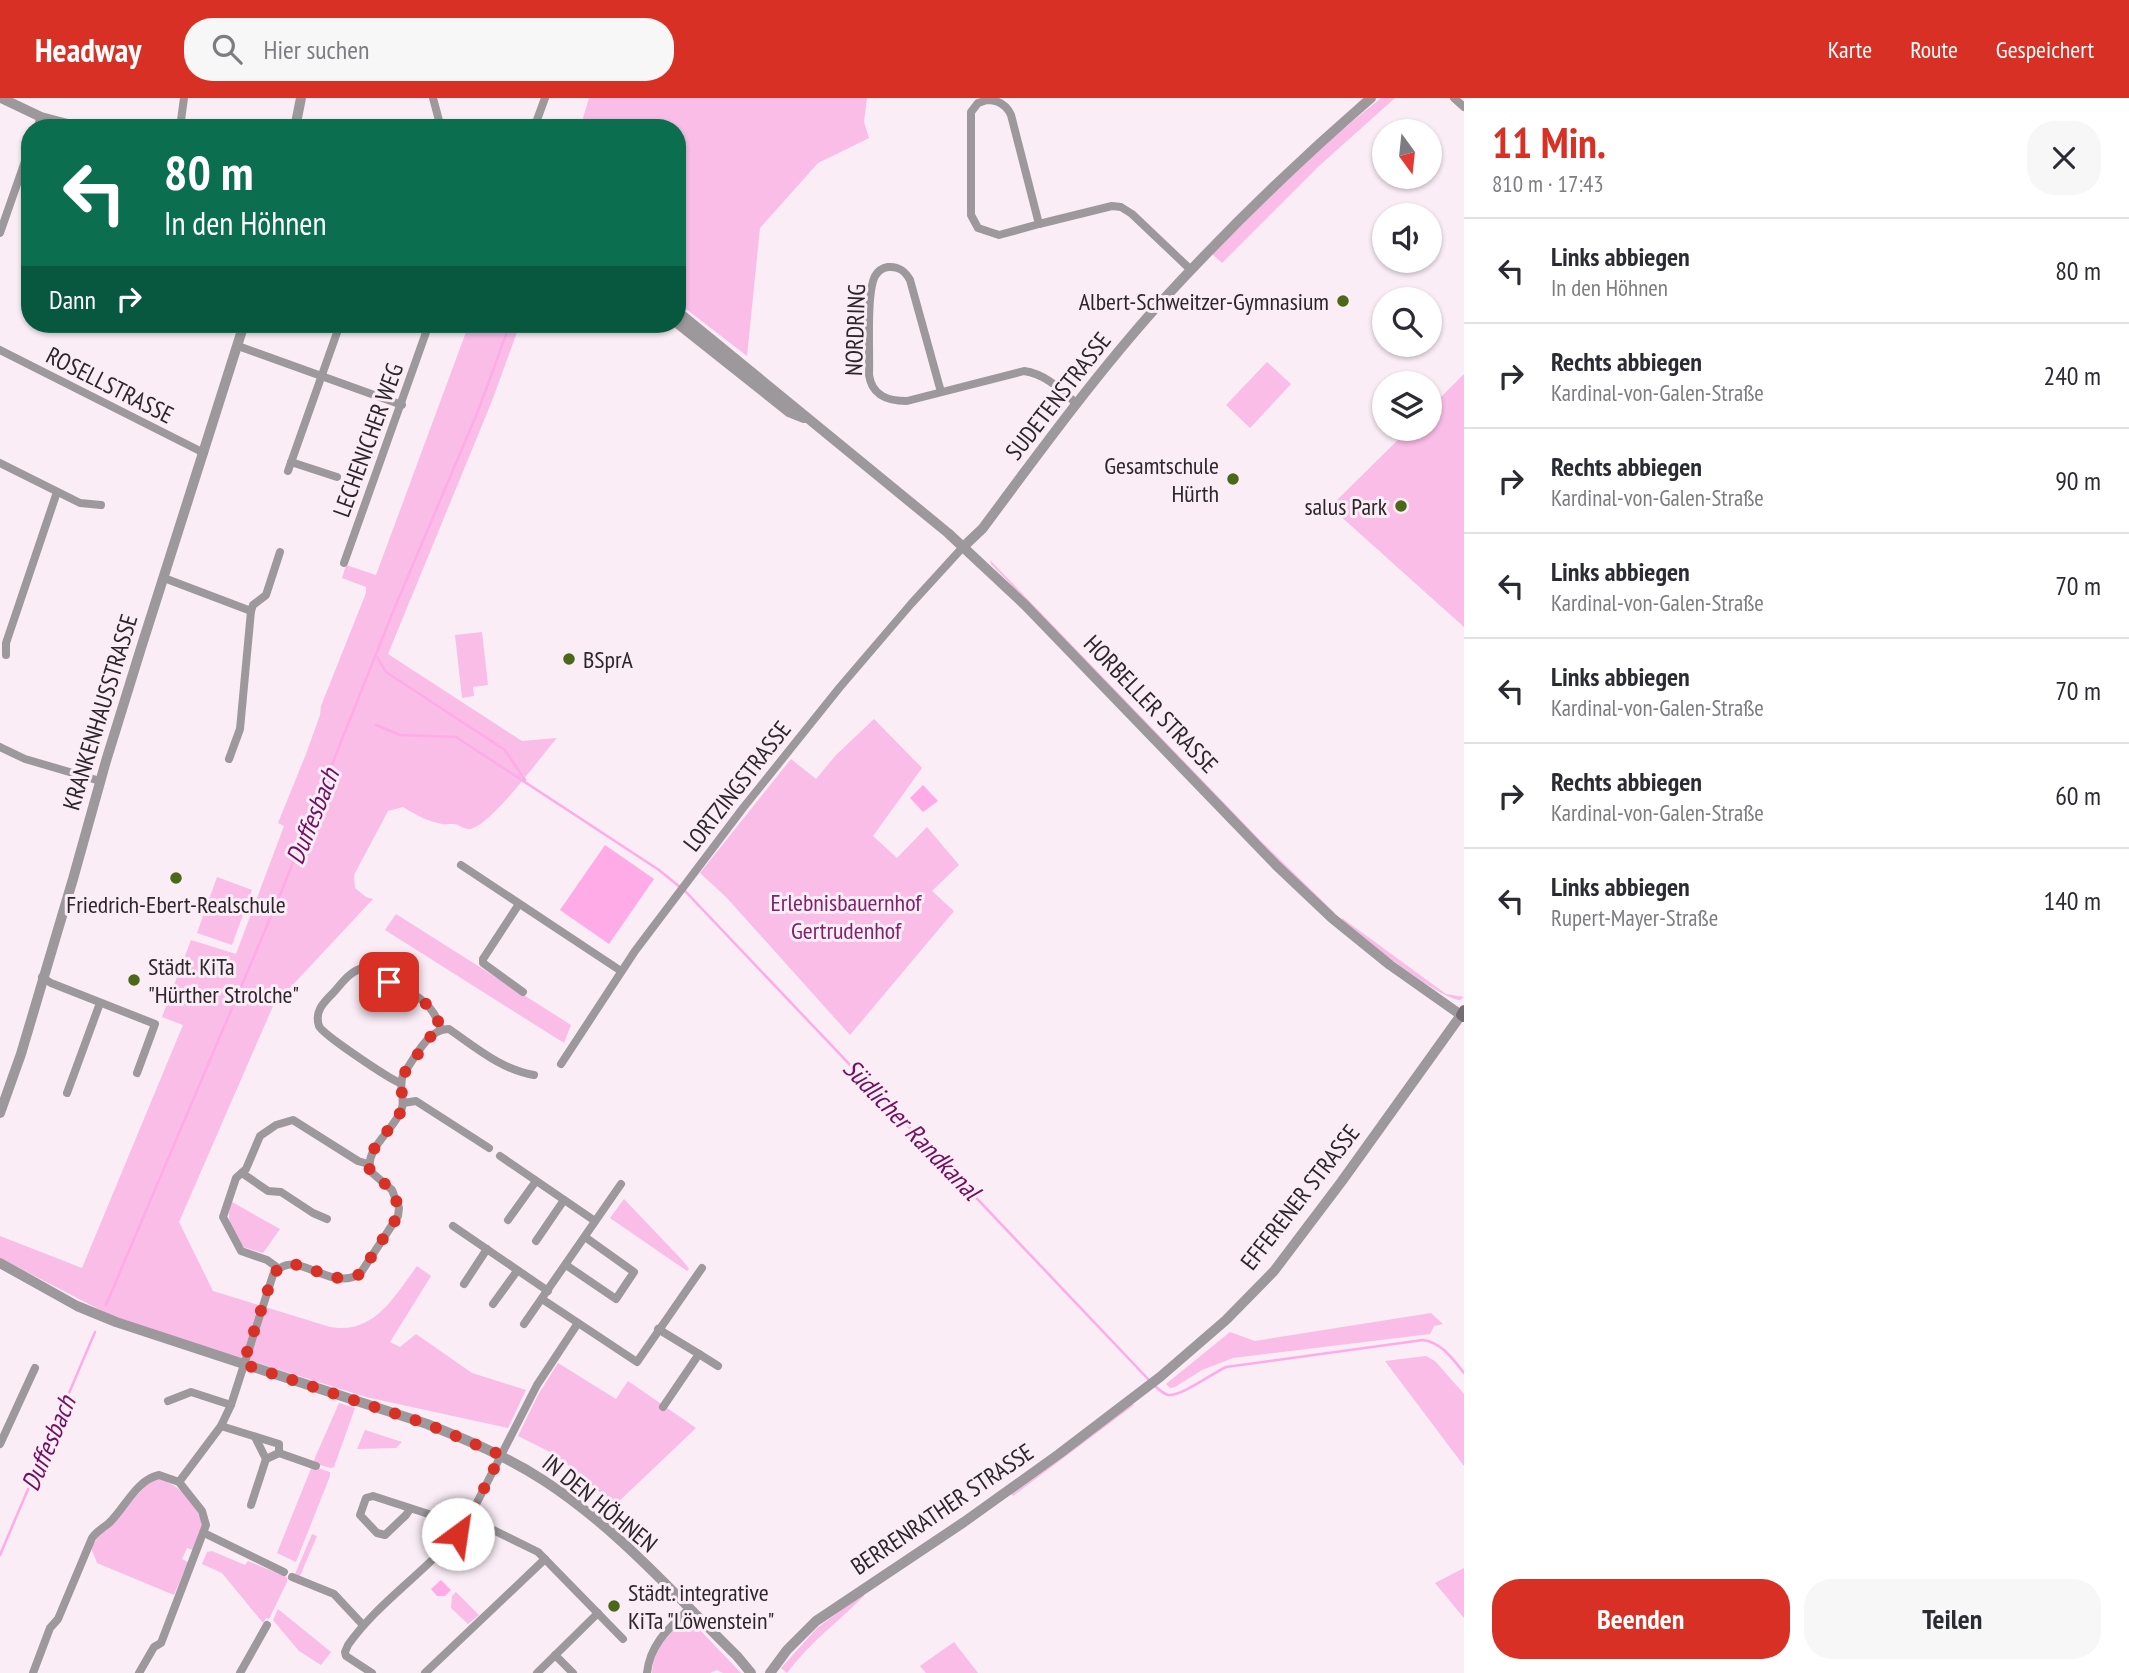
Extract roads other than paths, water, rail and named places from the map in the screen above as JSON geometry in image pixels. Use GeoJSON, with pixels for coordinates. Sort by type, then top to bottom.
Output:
{"type":"FeatureCollection","features":[{"type":"Feature","properties":{"kind":"street"},"geometry":{"type":"LineString","coordinates":[[1,98],[49,119]]}},
{"type":"Feature","properties":{"kind":"street"},"geometry":{"type":"LineString","coordinates":[[181,119],[184,98]]}},
{"type":"Feature","properties":{"kind":"street"},"geometry":{"type":"LineString","coordinates":[[297,119],[301,98]]}},
{"type":"Feature","properties":{"kind":"street"},"geometry":{"type":"LineString","coordinates":[[433,98],[439,119]]}},
{"type":"Feature","properties":{"kind":"street"},"geometry":{"type":"LineString","coordinates":[[537,119],[545,98]]}},
{"type":"Feature","properties":{"kind":"street","name":"SUDETENSTRASSE"},"geometry":{"type":"LineString","coordinates":[[963,547],[982,527],[1111,360],[1191,270],[1306,155],[1371,98]]}},
{"type":"Feature","properties":{"kind":"street"},"geometry":{"type":"LineString","coordinates":[[1454,98],[1464,107]]}},
{"type":"Feature","properties":{"kind":"street"},"geometry":{"type":"LineString","coordinates":[[1039,224],[1008,109],[996,100],[978,103],[971,112],[970,199],[974,221],[984,232],[999,235],[1112,206],[1121,207],[1132,214],[1191,270]]}},
{"type":"Feature","properties":{"kind":"street"},"geometry":{"type":"LineString","coordinates":[[0,233],[21,180]]}},
{"type":"Feature","properties":{"kind":"street","name":"NORDRING"},"geometry":{"type":"LineString","coordinates":[[941,392],[910,280],[898,267],[887,267],[877,272],[873,279],[871,298],[870,383],[875,391],[895,401],[907,401],[1024,371],[1046,378],[1077,404]]}},
{"type":"Feature","properties":{"kind":"street","name":"HORBELLER STRASSE"},"geometry":{"type":"LineString","coordinates":[[686,318],[793,405],[807,420],[882,477],[963,547],[1025,605],[1276,865],[1332,918],[1390,965],[1463,1014]]}},
{"type":"Feature","properties":{"kind":"street","name":"HORBELLER STRASSE"},"geometry":{"type":"LineString","coordinates":[[686,330],[789,412],[807,420]]}},
{"type":"Feature","properties":{"kind":"street","name":"KRANKENHAUSSTRASSE"},"geometry":{"type":"LineString","coordinates":[[0,1113],[21,1054],[42,977],[74,879],[100,780],[241,333]]}},
{"type":"Feature","properties":{"kind":"street"},"geometry":{"type":"LineString","coordinates":[[337,333],[290,467],[337,477]]}},
{"type":"Feature","properties":{"kind":"street","name":"LECHENICHER WEG"},"geometry":{"type":"LineString","coordinates":[[344,563],[426,333]]}},
{"type":"Feature","properties":{"kind":"street"},"geometry":{"type":"LineString","coordinates":[[237,346],[401,405]]}},
{"type":"Feature","properties":{"kind":"street","name":"ROSELLSTRASSE"},"geometry":{"type":"LineString","coordinates":[[0,350],[204,453]]}},
{"type":"Feature","properties":{"kind":"street"},"geometry":{"type":"LineString","coordinates":[[0,463],[80,503],[101,505]]}},
{"type":"Feature","properties":{"kind":"street"},"geometry":{"type":"LineString","coordinates":[[6,655],[6,643],[57,492]]}},
{"type":"Feature","properties":{"kind":"street","name":"LORTZINGSTRASSE"},"geometry":{"type":"LineString","coordinates":[[561,1064],[621,971],[743,808],[840,687],[963,547]]}},
{"type":"Feature","properties":{"kind":"street"},"geometry":{"type":"LineString","coordinates":[[229,759],[240,729],[251,611],[266,595],[280,552]]}},
{"type":"Feature","properties":{"kind":"street"},"geometry":{"type":"LineString","coordinates":[[164,578],[251,611]]}},
{"type":"Feature","properties":{"kind":"street"},"geometry":{"type":"LineString","coordinates":[[0,747],[25,759],[100,780]]}},
{"type":"Feature","properties":{"kind":"street"},"geometry":{"type":"LineString","coordinates":[[461,865],[621,971]]}},
{"type":"Feature","properties":{"kind":"street"},"geometry":{"type":"LineString","coordinates":[[519,904],[483,963],[523,992]]}},
{"type":"Feature","properties":{"kind":"street"},"geometry":{"type":"LineString","coordinates":[[400,1083],[376,1070],[347,1047],[323,1033],[318,1020],[321,1006],[353,972],[363,968],[399,985],[431,1007],[441,1029]]}},
{"type":"Feature","properties":{"kind":"street"},"geometry":{"type":"LineString","coordinates":[[42,977],[155,1024],[137,1073]]}},
{"type":"Feature","properties":{"kind":"street"},"geometry":{"type":"LineString","coordinates":[[67,1093],[100,1003]]}},
{"type":"Feature","properties":{"kind":"street","name":"EFFERENER STRASSE"},"geometry":{"type":"LineString","coordinates":[[1145,1388],[1226,1320],[1274,1271],[1463,1014]]}},
{"type":"Feature","properties":{"kind":"street"},"geometry":{"type":"LineString","coordinates":[[179,1482],[221,1426],[231,1405],[273,1275],[278,1268],[295,1264],[345,1280],[360,1274],[398,1216],[399,1208],[392,1190],[374,1176],[368,1164],[402,1109],[400,1083],[433,1033],[449,1029],[502,1064],[520,1073],[534,1075]]}},
{"type":"Feature","properties":{"kind":"street"},"geometry":{"type":"LineString","coordinates":[[403,1103],[416,1101],[489,1148]]}},
{"type":"Feature","properties":{"kind":"street"},"geometry":{"type":"LineString","coordinates":[[278,1268],[267,1260],[241,1251],[224,1222],[223,1212],[236,1178],[242,1173],[260,1136],[276,1125],[293,1120],[358,1161],[368,1164]]}},
{"type":"Feature","properties":{"kind":"street"},"geometry":{"type":"LineString","coordinates":[[500,1156],[595,1221]]}},
{"type":"Feature","properties":{"kind":"street"},"geometry":{"type":"LineString","coordinates":[[242,1173],[268,1191],[281,1192],[327,1219]]}},
{"type":"Feature","properties":{"kind":"street"},"geometry":{"type":"LineString","coordinates":[[508,1220],[536,1181]]}},
{"type":"Feature","properties":{"kind":"street"},"geometry":{"type":"LineString","coordinates":[[524,1324],[621,1184]]}},
{"type":"Feature","properties":{"kind":"street"},"geometry":{"type":"LineString","coordinates":[[536,1241],[564,1200]]}},
{"type":"Feature","properties":{"kind":"street"},"geometry":{"type":"LineString","coordinates":[[453,1226],[548,1291]]}},
{"type":"Feature","properties":{"kind":"street"},"geometry":{"type":"LineString","coordinates":[[566,1265],[616,1299],[634,1272],[585,1237]]}},
{"type":"Feature","properties":{"kind":"street"},"geometry":{"type":"LineString","coordinates":[[464,1284],[486,1249]]}},
{"type":"Feature","properties":{"kind":"street","name":"IN DEN HÖHNEN"},"geometry":{"type":"LineString","coordinates":[[0,1263],[95,1314],[427,1424],[501,1455],[542,1479],[620,1541],[751,1673]]}},
{"type":"Feature","properties":{"kind":"street"},"geometry":{"type":"LineString","coordinates":[[542,1299],[637,1362],[702,1268]]}},
{"type":"Feature","properties":{"kind":"street"},"geometry":{"type":"LineString","coordinates":[[493,1304],[517,1271]]}},
{"type":"Feature","properties":{"kind":"street"},"geometry":{"type":"LineString","coordinates":[[372,1673],[346,1656],[345,1652],[363,1625],[458,1534],[469,1518],[537,1385],[578,1323]]}},
{"type":"Feature","properties":{"kind":"street"},"geometry":{"type":"LineString","coordinates":[[658,1329],[718,1366]]}},
{"type":"Feature","properties":{"kind":"street"},"geometry":{"type":"LineString","coordinates":[[663,1407],[699,1354]]}},
{"type":"Feature","properties":{"kind":"street"},"geometry":{"type":"LineString","coordinates":[[0,1444],[36,1368]]}},
{"type":"Feature","properties":{"kind":"street","name":"BERRENRATHER STRASSE"},"geometry":{"type":"LineString","coordinates":[[770,1673],[787,1650],[816,1621],[1006,1493],[1145,1388]]}},
{"type":"Feature","properties":{"kind":"street"},"geometry":{"type":"LineString","coordinates":[[168,1401],[191,1392],[231,1405]]}},
{"type":"Feature","properties":{"kind":"street"},"geometry":{"type":"LineString","coordinates":[[221,1426],[279,1444],[279,1453]]}},
{"type":"Feature","properties":{"kind":"street"},"geometry":{"type":"LineString","coordinates":[[251,1505],[266,1459],[255,1437]]}},
{"type":"Feature","properties":{"kind":"street"},"geometry":{"type":"LineString","coordinates":[[266,1459],[279,1453],[316,1466]]}},
{"type":"Feature","properties":{"kind":"street"},"geometry":{"type":"LineString","coordinates":[[33,1673],[50,1628],[58,1619],[92,1538],[149,1478],[159,1475],[179,1482],[202,1511],[206,1525],[162,1643],[154,1647],[139,1673]]}},
{"type":"Feature","properties":{"kind":"street"},"geometry":{"type":"LineString","coordinates":[[410,1508],[385,1535],[377,1533],[360,1515],[366,1498],[373,1496],[444,1519],[458,1534]]}},
{"type":"Feature","properties":{"kind":"street"},"geometry":{"type":"LineString","coordinates":[[469,1518],[538,1552],[623,1639]]}},
{"type":"Feature","properties":{"kind":"street"},"geometry":{"type":"LineString","coordinates":[[204,1533],[334,1594],[363,1625]]}},
{"type":"Feature","properties":{"kind":"street"},"geometry":{"type":"LineString","coordinates":[[425,1673],[545,1559]]}},
{"type":"Feature","properties":{"kind":"street"},"geometry":{"type":"LineString","coordinates":[[647,1673],[654,1646],[689,1609]]}},
{"type":"Feature","properties":{"kind":"street"},"geometry":{"type":"LineString","coordinates":[[537,1673],[598,1613]]}},
{"type":"Feature","properties":{"kind":"street"},"geometry":{"type":"LineString","coordinates":[[240,1673],[267,1625]]}},
{"type":"Feature","properties":{"kind":"street"},"geometry":{"type":"LineString","coordinates":[[555,1655],[573,1673]]}},
{"type":"Feature","properties":{"kind":"waterway","name":"Duffesbach"},"geometry":{"type":"LineString","coordinates":[[106,1305],[280,895],[392,614],[478,411],[507,333]]}},
{"type":"Feature","properties":{"kind":"waterway"},"geometry":{"type":"LineString","coordinates":[[377,657],[386,672],[505,750],[525,780]]}},
{"type":"Feature","properties":{"kind":"waterway","name":"Südlicher Randkanal"},"geometry":{"type":"LineString","coordinates":[[376,725],[400,735],[456,737],[659,870],[686,892],[1149,1380]]}},
{"type":"Feature","properties":{"kind":"waterway","name":"Duffesbach"},"geometry":{"type":"LineString","coordinates":[[0,1555],[95,1332]]}},
{"type":"Feature","properties":{"kind":"waterway","name":"Südlicher Randkanal"},"geometry":{"type":"LineString","coordinates":[[1154,1385],[1160,1391],[1173,1395],[1226,1367],[1423,1340],[1441,1348],[1464,1373]]}},
{"type":"Feature","properties":{"kind":"place","name":"Albert-Schweitzer-Gymnasium"},"geometry":{"type":"Point","coordinates":[1343,301]}},
{"type":"Feature","properties":{"kind":"place","name":"Gesamtschule Hürth"},"geometry":{"type":"Point","coordinates":[1233,479]}},
{"type":"Feature","properties":{"kind":"place","name":"salus Park"},"geometry":{"type":"Point","coordinates":[1401,506]}},
{"type":"Feature","properties":{"kind":"place","name":"BSprA"},"geometry":{"type":"Point","coordinates":[569,659]}},
{"type":"Feature","properties":{"kind":"place","name":"Friedrich-Ebert-Realschule"},"geometry":{"type":"Point","coordinates":[176,878]}},
{"type":"Feature","properties":{"kind":"place","name":"Städt. KiTa \"Hürther Strolche\""},"geometry":{"type":"Point","coordinates":[134,980]}},
{"type":"Feature","properties":{"kind":"place","name":"Städt. integrative KiTa \"Löwenstein\""},"geometry":{"type":"Point","coordinates":[614,1606]}},
{"type":"Feature","properties":{"kind":"park label","name":"Erlebnisbauernhof Gertrudenhof"},"geometry":{"type":"Point","coordinates":[846,916]}}]}
